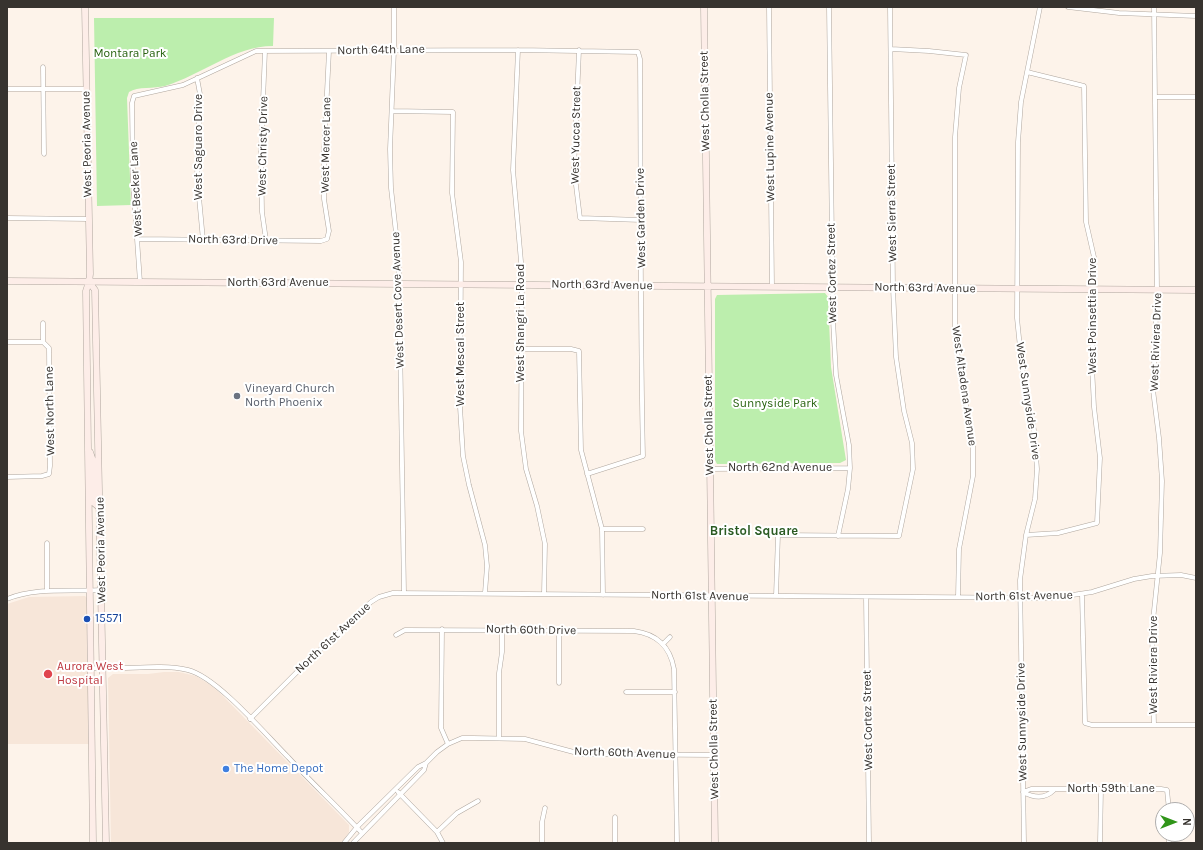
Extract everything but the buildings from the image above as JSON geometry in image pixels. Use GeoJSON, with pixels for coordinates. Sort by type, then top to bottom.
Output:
{"type":"FeatureCollection","features":[{"type":"Feature","properties":{"kind":"street","name":"West Peoria Avenue"},"geometry":{"type":"LineString","coordinates":[[85,7],[89,282],[86,291],[92,668],[93,843]]}},
{"type":"Feature","properties":{"kind":"street","name":"West Desert Cove Avenue"},"geometry":{"type":"LineString","coordinates":[[394,7],[394,50],[390,149],[391,188],[398,251],[404,593]]}},
{"type":"Feature","properties":{"kind":"street","name":"West Cholla Street"},"geometry":{"type":"LineString","coordinates":[[704,7],[715,843]]}},
{"type":"Feature","properties":{"kind":"street","name":"West Lupine Avenue"},"geometry":{"type":"LineString","coordinates":[[769,7],[772,286]]}},
{"type":"Feature","properties":{"kind":"street","name":"West Cortez Street"},"geometry":{"type":"LineString","coordinates":[[829,7],[832,287],[836,375],[849,445],[850,468],[848,489],[838,536]]}},
{"type":"Feature","properties":{"kind":"street","name":"West Sierra Street"},"geometry":{"type":"LineString","coordinates":[[838,536],[899,536],[913,469],[912,443],[904,411],[896,357],[893,288],[890,7]]}},
{"type":"Feature","properties":{"kind":"street","name":"West Sunnyside Drive"},"geometry":{"type":"LineString","coordinates":[[1024,843],[1020,598],[1026,535],[1035,499],[1037,469],[1034,430],[1020,348],[1017,318],[1018,142],[1021,102],[1040,7]]}},
{"type":"Feature","properties":{"kind":"street"},"geometry":{"type":"LineString","coordinates":[[1068,7],[1093,11],[1196,16]]}},
{"type":"Feature","properties":{"kind":"street","name":"West Riviera Drive"},"geometry":{"type":"LineString","coordinates":[[1154,7],[1157,290],[1153,390],[1159,438],[1162,481],[1160,553],[1152,630],[1154,725]]}},
{"type":"Feature","properties":{"kind":"street","name":"West Altadena Avenue"},"geometry":{"type":"LineString","coordinates":[[891,49],[966,55],[959,88],[955,137],[955,288],[956,332],[959,366],[971,430],[973,459],[971,493],[960,549],[958,597]]}},
{"type":"Feature","properties":{"kind":"street","name":"West Shangri La Road"},"geometry":{"type":"LineString","coordinates":[[518,50],[513,170],[522,284],[521,431],[526,469],[537,506],[545,544],[544,594]]}},
{"type":"Feature","properties":{"kind":"street","name":"North 64th Lane"},"geometry":{"type":"LineString","coordinates":[[134,96],[166,90],[197,78],[248,53],[265,51],[579,50],[638,52]]}},
{"type":"Feature","properties":{"kind":"street","name":"West Yucca Street"},"geometry":{"type":"LineString","coordinates":[[579,50],[574,169],[580,218],[642,220]]}},
{"type":"Feature","properties":{"kind":"street","name":"West Christy Drive"},"geometry":{"type":"LineString","coordinates":[[265,51],[260,150],[262,212],[266,240]]}},
{"type":"Feature","properties":{"kind":"street","name":"West Mercer Lane"},"geometry":{"type":"LineString","coordinates":[[328,239],[329,231],[324,200],[324,152],[329,51]]}},
{"type":"Feature","properties":{"kind":"street","name":"West Garden Drive"},"geometry":{"type":"LineString","coordinates":[[586,474],[643,456],[641,430],[642,220],[640,59],[638,52]]}},
{"type":"Feature","properties":{"kind":"street"},"geometry":{"type":"LineString","coordinates":[[43,67],[44,154]]}},
{"type":"Feature","properties":{"kind":"street","name":"West Poinsettia Drive"},"geometry":{"type":"LineString","coordinates":[[1026,535],[1058,533],[1097,523],[1100,458],[1094,407],[1092,366],[1094,257],[1086,222],[1084,86],[1027,72]]}},
{"type":"Feature","properties":{"kind":"street","name":"West Saguaro Drive"},"geometry":{"type":"LineString","coordinates":[[197,78],[200,94],[197,148],[198,176],[203,240]]}},
{"type":"Feature","properties":{"kind":"street"},"geometry":{"type":"LineString","coordinates":[[7,89],[86,89]]}},
{"type":"Feature","properties":{"kind":"street","name":"West Becker Lane"},"geometry":{"type":"LineString","coordinates":[[134,96],[133,181],[140,282]]}},
{"type":"Feature","properties":{"kind":"street"},"geometry":{"type":"LineString","coordinates":[[1155,97],[1196,97]]}},
{"type":"Feature","properties":{"kind":"street","name":"West Mescal Street"},"geometry":{"type":"LineString","coordinates":[[392,111],[453,112],[452,193],[461,262],[460,407],[463,456],[468,485],[485,545],[487,566],[485,593]]}},
{"type":"Feature","properties":{"kind":"street"},"geometry":{"type":"LineString","coordinates":[[7,218],[88,219]]}},
{"type":"Feature","properties":{"kind":"street","name":"North 63rd Drive"},"geometry":{"type":"LineString","coordinates":[[138,239],[321,241],[328,239]]}},
{"type":"Feature","properties":{"kind":"street","name":"North 63rd Avenue"},"geometry":{"type":"LineString","coordinates":[[7,281],[1196,290]]}},
{"type":"Feature","properties":{"kind":"street","name":"West Peoria Avenue"},"geometry":{"type":"LineString","coordinates":[[89,282],[95,290],[106,843]]}},
{"type":"Feature","properties":{"kind":"street"},"geometry":{"type":"LineString","coordinates":[[7,342],[43,342],[43,323]]}},
{"type":"Feature","properties":{"kind":"street","name":"West North Lane"},"geometry":{"type":"LineString","coordinates":[[7,477],[42,476],[49,474],[49,348],[43,342]]}},
{"type":"Feature","properties":{"kind":"street"},"geometry":{"type":"LineString","coordinates":[[522,349],[571,349],[579,351],[580,437],[586,474],[602,529],[603,595]]}},
{"type":"Feature","properties":{"kind":"street"},"geometry":{"type":"LineString","coordinates":[[88,445],[93,461],[94,502],[100,508]]}},
{"type":"Feature","properties":{"kind":"street","name":"North 62nd Avenue"},"geometry":{"type":"LineString","coordinates":[[710,469],[850,468]]}},
{"type":"Feature","properties":{"kind":"street"},"geometry":{"type":"LineString","coordinates":[[602,529],[643,529]]}},
{"type":"Feature","properties":{"kind":"street"},"geometry":{"type":"LineString","coordinates":[[776,596],[778,535],[838,536]]}},
{"type":"Feature","properties":{"kind":"street"},"geometry":{"type":"LineString","coordinates":[[47,542],[47,591]]}},
{"type":"Feature","properties":{"kind":"street","name":"North 61st Avenue"},"geometry":{"type":"LineString","coordinates":[[250,719],[308,661],[371,602],[386,594],[485,593],[1053,598],[1082,594],[1134,579],[1181,575],[1196,578]]}},
{"type":"Feature","properties":{"kind":"street"},"geometry":{"type":"LineString","coordinates":[[7,599],[29,592],[101,590]]}},
{"type":"Feature","properties":{"kind":"street"},"geometry":{"type":"LineString","coordinates":[[1082,594],[1085,723],[1092,725],[1196,725]]}},
{"type":"Feature","properties":{"kind":"street","name":"West Cortez Street"},"geometry":{"type":"LineString","coordinates":[[866,597],[869,843]]}},
{"type":"Feature","properties":{"kind":"street"},"geometry":{"type":"LineString","coordinates":[[442,629],[441,728],[448,744]]}},
{"type":"Feature","properties":{"kind":"street","name":"North 60th Drive"},"geometry":{"type":"LineString","coordinates":[[396,636],[405,630],[442,629],[642,632],[653,635],[664,644]]}},
{"type":"Feature","properties":{"kind":"street"},"geometry":{"type":"LineString","coordinates":[[499,738],[499,673],[502,630]]}},
{"type":"Feature","properties":{"kind":"street"},"geometry":{"type":"LineString","coordinates":[[558,630],[559,684]]}},
{"type":"Feature","properties":{"kind":"street"},"geometry":{"type":"LineString","coordinates":[[670,637],[664,644],[673,661],[675,692],[677,843]]}},
{"type":"Feature","properties":{"kind":"street"},"geometry":{"type":"LineString","coordinates":[[92,668],[170,668],[190,671],[216,686],[362,833],[353,843]]}},
{"type":"Feature","properties":{"kind":"street"},"geometry":{"type":"LineString","coordinates":[[626,692],[675,692]]}},
{"type":"Feature","properties":{"kind":"street","name":"North 60th Avenue"},"geometry":{"type":"LineString","coordinates":[[357,828],[418,767],[426,763],[448,744],[462,738],[525,739],[581,754],[714,755]]}},
{"type":"Feature","properties":{"kind":"street","name":"North 60th Avenue"},"geometry":{"type":"LineString","coordinates":[[362,833],[424,770],[426,763]]}},
{"type":"Feature","properties":{"kind":"street"},"geometry":{"type":"LineString","coordinates":[[93,783],[105,783]]}},
{"type":"Feature","properties":{"kind":"street","name":"North 59th Lane"},"geometry":{"type":"LineString","coordinates":[[1023,792],[1031,789],[1161,788],[1167,790],[1168,802]]}},
{"type":"Feature","properties":{"kind":"street"},"geometry":{"type":"LineString","coordinates":[[396,789],[437,832],[443,843]]}},
{"type":"Feature","properties":{"kind":"street"},"geometry":{"type":"LineString","coordinates":[[1100,843],[1101,789]]}},
{"type":"Feature","properties":{"kind":"street","name":"North 59th Lane"},"geometry":{"type":"LineString","coordinates":[[1023,792],[1031,797],[1041,797],[1048,796],[1054,790]]}},
{"type":"Feature","properties":{"kind":"street"},"geometry":{"type":"LineString","coordinates":[[437,832],[457,813],[478,802]]}},
{"type":"Feature","properties":{"kind":"street"},"geometry":{"type":"LineString","coordinates":[[542,843],[542,822],[545,808]]}},
{"type":"Feature","properties":{"kind":"street"},"geometry":{"type":"LineString","coordinates":[[615,817],[615,843]]}},
{"type":"Feature","properties":{"kind":"street"},"geometry":{"type":"LineString","coordinates":[[344,843],[357,828]]}},
{"type":"Feature","properties":{"kind":"shaded area","name":"Aurora West Hospital"},"geometry":{"type":"Polygon","coordinates":[[[85,596],[88,599],[90,744],[7,744],[7,604],[29,597],[85,596]]]}},
{"type":"Feature","properties":{"kind":"shaded area"},"geometry":{"type":"Polygon","coordinates":[[[179,672],[196,676],[212,686],[222,695],[349,825],[349,832],[342,843],[111,843],[108,678],[113,674],[148,674],[179,672]]]}},
{"type":"Feature","properties":{"kind":"green space","name":"Montara Park"},"geometry":{"type":"Polygon","coordinates":[[[94,18],[274,18],[273,46],[259,47],[231,56],[179,81],[165,86],[137,89],[129,92],[127,98],[131,205],[97,206],[94,18]]]}},
{"type":"Feature","properties":{"kind":"green space","name":"Sunnyside Park"},"geometry":{"type":"Polygon","coordinates":[[[825,293],[828,297],[831,367],[846,460],[840,463],[717,464],[715,460],[715,299],[717,295],[825,293]]]}},
{"type":"Feature","properties":{"kind":"place","name":"Vineyard Church North Phoenix"},"geometry":{"type":"Point","coordinates":[237,396]}},
{"type":"Feature","properties":{"kind":"place","name":"15571"},"geometry":{"type":"Point","coordinates":[87,619]}},
{"type":"Feature","properties":{"kind":"place","name":"Aurora West Hospital"},"geometry":{"type":"Point","coordinates":[48,674]}},
{"type":"Feature","properties":{"kind":"place","name":"The Home Depot"},"geometry":{"type":"Point","coordinates":[226,769]}},
{"type":"Feature","properties":{"kind":"district","name":"Bristol Square"},"geometry":{"type":"Point","coordinates":[754,531]}}]}
